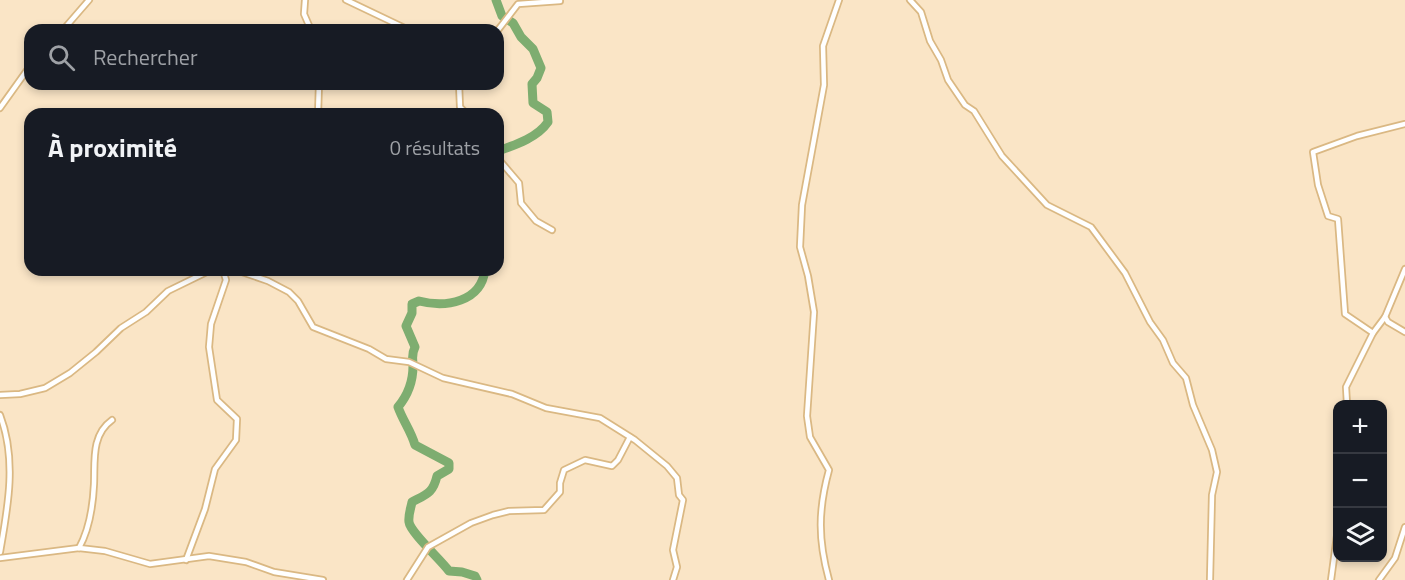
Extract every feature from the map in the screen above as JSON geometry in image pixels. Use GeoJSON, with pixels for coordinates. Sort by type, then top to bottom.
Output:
{"type":"FeatureCollection","features":[{"type":"Feature","properties":{"kind":"street"},"geometry":{"type":"LineString","coordinates":[[68,24],[88,0]]}},
{"type":"Feature","properties":{"kind":"street"},"geometry":{"type":"LineString","coordinates":[[305,0],[304,14],[308,24]]}},
{"type":"Feature","properties":{"kind":"street"},"geometry":{"type":"LineString","coordinates":[[346,0],[396,24]]}},
{"type":"Feature","properties":{"kind":"street"},"geometry":{"type":"LineString","coordinates":[[829,580],[819,527],[822,496],[829,470],[810,437],[807,416],[814,312],[800,247],[802,205],[824,85],[823,46],[839,0]]}},
{"type":"Feature","properties":{"kind":"street"},"geometry":{"type":"LineString","coordinates":[[910,0],[921,12],[930,41],[941,60],[948,80],[965,105],[974,111],[1002,156],[1047,204],[1091,227],[1097,233],[1125,273],[1150,322],[1163,340],[1173,363],[1186,378],[1193,405],[1212,450],[1217,472],[1212,495],[1210,580]]}},
{"type":"Feature","properties":{"kind":"street"},"geometry":{"type":"LineString","coordinates":[[503,24],[518,4],[560,1]]}},
{"type":"Feature","properties":{"kind":"street"},"geometry":{"type":"LineString","coordinates":[[0,108],[24,74]]}},
{"type":"Feature","properties":{"kind":"street"},"geometry":{"type":"LineString","coordinates":[[318,108],[320,90]]}},
{"type":"Feature","properties":{"kind":"street"},"geometry":{"type":"LineString","coordinates":[[459,90],[461,108]]}},
{"type":"Feature","properties":{"kind":"street"},"geometry":{"type":"LineString","coordinates":[[1373,333],[1345,314],[1338,219],[1328,216],[1318,185],[1313,152],[1357,136],[1405,124]]}},
{"type":"Feature","properties":{"kind":"street"},"geometry":{"type":"LineString","coordinates":[[504,166],[519,183],[521,203],[536,221],[552,230]]}},
{"type":"Feature","properties":{"kind":"street"},"geometry":{"type":"LineString","coordinates":[[1347,400],[1346,387],[1373,333],[1385,317],[1405,269]]}},
{"type":"Feature","properties":{"kind":"street"},"geometry":{"type":"LineString","coordinates":[[0,395],[20,394],[45,388],[70,373],[121,328],[146,312],[168,291],[196,276]]}},
{"type":"Feature","properties":{"kind":"street"},"geometry":{"type":"LineString","coordinates":[[186,560],[205,510],[215,469],[236,440],[237,419],[217,400],[209,347],[211,324],[226,280],[225,276]]}},
{"type":"Feature","properties":{"kind":"street"},"geometry":{"type":"LineString","coordinates":[[255,276],[268,280],[289,292],[298,301],[313,327],[350,341],[386,359],[409,362],[443,378],[512,394],[546,408],[600,418],[630,437],[667,466],[677,478],[679,495],[683,500],[673,550],[677,567],[673,580]]}},
{"type":"Feature","properties":{"kind":"street"},"geometry":{"type":"LineString","coordinates":[[1385,317],[1388,322],[1405,332]]}},
{"type":"Feature","properties":{"kind":"street"},"geometry":{"type":"LineString","coordinates":[[0,415],[8,442],[11,469],[0,552]]}},
{"type":"Feature","properties":{"kind":"street"},"geometry":{"type":"LineString","coordinates":[[79,548],[88,527],[98,438],[103,426],[112,420]]}},
{"type":"Feature","properties":{"kind":"street"},"geometry":{"type":"LineString","coordinates":[[407,580],[428,547],[471,523],[493,514],[544,510],[552,504],[560,492],[564,470],[585,460],[612,466],[624,451],[630,437]]}},
{"type":"Feature","properties":{"kind":"street"},"geometry":{"type":"LineString","coordinates":[[1379,580],[1395,558],[1405,527]]}},
{"type":"Feature","properties":{"kind":"street"},"geometry":{"type":"LineString","coordinates":[[0,558],[79,548],[105,551],[150,564],[209,556],[246,562],[274,572],[323,580]]}},
{"type":"Feature","properties":{"kind":"street"},"geometry":{"type":"LineString","coordinates":[[1331,580],[1333,562]]}},
{"type":"Feature","properties":{"kind":"waterway"},"geometry":{"type":"LineString","coordinates":[[496,0],[502,16],[513,23],[521,37],[533,49],[541,68],[532,84],[533,103],[547,112],[548,122],[532,137],[504,149]]}},
{"type":"Feature","properties":{"kind":"waterway"},"geometry":{"type":"LineString","coordinates":[[477,580],[475,576],[449,571],[411,527],[409,517],[412,502],[431,490],[437,476],[449,469],[449,463],[415,445],[398,407],[405,398],[412,377],[415,347],[406,326],[412,313],[412,304],[419,301],[440,304],[461,300],[477,289],[483,276]]}}]}
